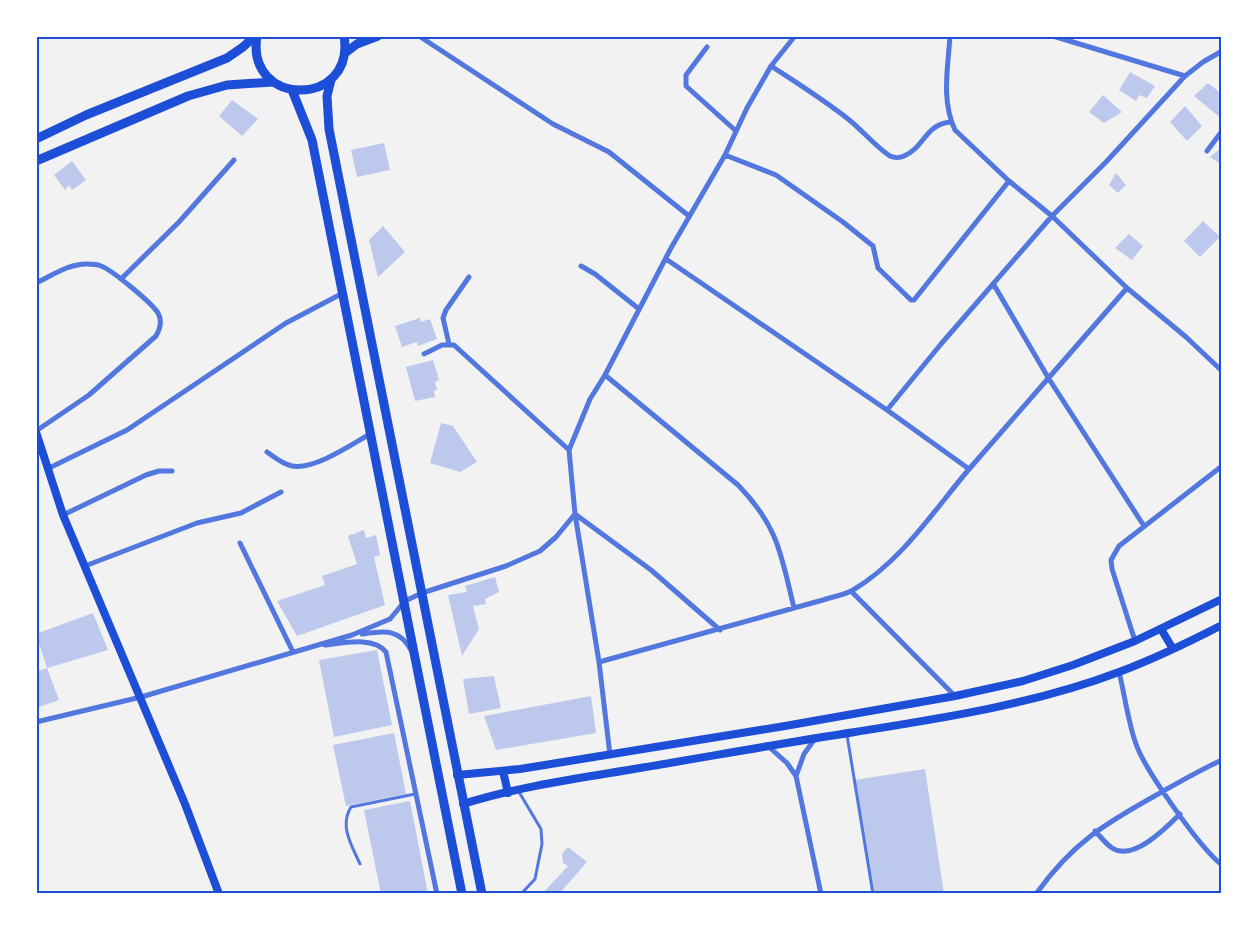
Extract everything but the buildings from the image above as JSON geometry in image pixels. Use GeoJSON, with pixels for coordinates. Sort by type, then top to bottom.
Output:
{"type":"FeatureCollection","features":[{"type":"Feature","properties":{"kind":"main road"},"geometry":{"type":"LineString","coordinates":[[256,36],[256,55],[259,65],[273,82]]}},
{"type":"Feature","properties":{"kind":"main road"},"geometry":{"type":"LineString","coordinates":[[38,137],[227,58],[256,36]]}},
{"type":"Feature","properties":{"kind":"main road"},"geometry":{"type":"LineString","coordinates":[[36,167],[40,159],[188,96],[227,85],[273,82],[292,90],[309,90],[324,85],[331,80],[340,67],[345,53],[344,36]]}},
{"type":"Feature","properties":{"kind":"main road"},"geometry":{"type":"LineString","coordinates":[[345,53],[378,36]]}},
{"type":"Feature","properties":{"kind":"main road"},"geometry":{"type":"LineString","coordinates":[[331,80],[327,96],[329,129],[482,894]]}},
{"type":"Feature","properties":{"kind":"main road"},"geometry":{"type":"LineString","coordinates":[[292,90],[312,140],[462,894]]}},
{"type":"Feature","properties":{"kind":"main road"},"geometry":{"type":"LineString","coordinates":[[36,432],[38,445],[63,515],[141,697],[219,894]]}},
{"type":"Feature","properties":{"kind":"main road"},"geometry":{"type":"LineString","coordinates":[[457,775],[503,771],[610,755],[955,696],[1033,678],[1073,665],[1135,641],[1222,599]]}},
{"type":"Feature","properties":{"kind":"main road"},"geometry":{"type":"LineString","coordinates":[[463,804],[518,790],[1010,704],[1059,692],[1119,672],[1222,625]]}},
{"type":"Feature","properties":{"kind":"main road"},"geometry":{"type":"LineString","coordinates":[[1161,629],[1173,649]]}},
{"type":"Feature","properties":{"kind":"main road"},"geometry":{"type":"LineString","coordinates":[[503,771],[508,792]]}},
{"type":"Feature","properties":{"kind":"street"},"geometry":{"type":"LineString","coordinates":[[419,36],[553,124],[609,152],[689,216]]}},
{"type":"Feature","properties":{"kind":"street"},"geometry":{"type":"LineString","coordinates":[[610,755],[599,662],[574,514],[568,450],[591,399],[771,66],[795,36]]}},
{"type":"Feature","properties":{"kind":"street"},"geometry":{"type":"LineString","coordinates":[[950,36],[946,92],[951,122],[955,130],[1052,216],[1126,288],[1186,337],[1222,371]]}},
{"type":"Feature","properties":{"kind":"street"},"geometry":{"type":"LineString","coordinates":[[1053,36],[1185,76]]}},
{"type":"Feature","properties":{"kind":"street"},"geometry":{"type":"LineString","coordinates":[[707,47],[686,75],[686,86],[736,131]]}},
{"type":"Feature","properties":{"kind":"street"},"geometry":{"type":"LineString","coordinates":[[887,410],[1052,216],[1106,162],[1185,76],[1222,51]]}},
{"type":"Feature","properties":{"kind":"street"},"geometry":{"type":"LineString","coordinates":[[771,66],[835,109],[889,155],[895,157],[904,157],[933,127],[951,122]]}},
{"type":"Feature","properties":{"kind":"street"},"geometry":{"type":"LineString","coordinates":[[1207,150],[1222,131]]}},
{"type":"Feature","properties":{"kind":"street"},"geometry":{"type":"LineString","coordinates":[[724,155],[776,175],[843,222],[873,246],[878,268],[911,300],[914,300],[1010,181]]}},
{"type":"Feature","properties":{"kind":"street"},"geometry":{"type":"LineString","coordinates":[[121,279],[179,222],[234,160]]}},
{"type":"Feature","properties":{"kind":"street"},"geometry":{"type":"LineString","coordinates":[[666,259],[969,469]]}},
{"type":"Feature","properties":{"kind":"street"},"geometry":{"type":"LineString","coordinates":[[36,284],[69,266],[87,264],[102,266],[121,279],[158,314],[160,329],[156,336],[89,395],[36,432]]}},
{"type":"Feature","properties":{"kind":"street"},"geometry":{"type":"LineString","coordinates":[[581,266],[595,274],[639,309]]}},
{"type":"Feature","properties":{"kind":"street"},"geometry":{"type":"LineString","coordinates":[[449,344],[443,327],[443,318],[469,276]]}},
{"type":"Feature","properties":{"kind":"street"},"geometry":{"type":"LineString","coordinates":[[994,285],[1049,379],[1144,526]]}},
{"type":"Feature","properties":{"kind":"street"},"geometry":{"type":"LineString","coordinates":[[599,662],[720,630],[851,591],[870,579],[911,540],[969,469],[1126,288]]}},
{"type":"Feature","properties":{"kind":"street"},"geometry":{"type":"LineString","coordinates":[[47,469],[127,430],[286,323],[343,293]]}},
{"type":"Feature","properties":{"kind":"street"},"geometry":{"type":"LineString","coordinates":[[424,354],[449,344],[454,345],[568,450]]}},
{"type":"Feature","properties":{"kind":"street"},"geometry":{"type":"LineString","coordinates":[[605,375],[738,485],[756,504],[774,533],[794,608]]}},
{"type":"Feature","properties":{"kind":"street"},"geometry":{"type":"LineString","coordinates":[[267,452],[283,463],[301,466],[328,457],[370,434]]}},
{"type":"Feature","properties":{"kind":"street"},"geometry":{"type":"LineString","coordinates":[[1135,641],[1111,560],[1119,546],[1222,466]]}},
{"type":"Feature","properties":{"kind":"street"},"geometry":{"type":"LineString","coordinates":[[63,515],[146,475],[159,471],[172,471]]}},
{"type":"Feature","properties":{"kind":"street"},"geometry":{"type":"LineString","coordinates":[[85,566],[196,523],[241,513],[281,492]]}},
{"type":"Feature","properties":{"kind":"street"},"geometry":{"type":"LineString","coordinates":[[36,722],[141,697],[352,635],[390,619],[405,601],[422,593],[506,566],[540,551],[556,537],[574,514]]}},
{"type":"Feature","properties":{"kind":"street"},"geometry":{"type":"LineString","coordinates":[[574,514],[651,570],[720,630]]}},
{"type":"Feature","properties":{"kind":"street"},"geometry":{"type":"LineString","coordinates":[[240,543],[293,652]]}},
{"type":"Feature","properties":{"kind":"street"},"geometry":{"type":"LineString","coordinates":[[851,591],[955,696]]}},
{"type":"Feature","properties":{"kind":"street"},"geometry":{"type":"LineString","coordinates":[[352,635],[393,632],[407,643],[417,661]]}},
{"type":"Feature","properties":{"kind":"street"},"geometry":{"type":"LineString","coordinates":[[309,647],[367,643],[378,645],[386,652],[437,894]]}},
{"type":"Feature","properties":{"kind":"street"},"geometry":{"type":"LineString","coordinates":[[1119,672],[1136,744],[1145,763],[1180,813],[1222,865]]}},
{"type":"Feature","properties":{"kind":"street"},"geometry":{"type":"LineString","coordinates":[[796,776],[804,754],[814,740]]}},
{"type":"Feature","properties":{"kind":"street"},"geometry":{"type":"LineString","coordinates":[[768,747],[787,763],[796,776],[821,894]]}},
{"type":"Feature","properties":{"kind":"street"},"geometry":{"type":"LineString","coordinates":[[1036,894],[1062,860],[1110,820],[1192,774],[1222,760]]}},
{"type":"Feature","properties":{"kind":"street"},"geometry":{"type":"LineString","coordinates":[[1095,831],[1113,849],[1132,851],[1163,831],[1180,813]]}},
{"type":"Feature","properties":{"kind":"lane"},"geometry":{"type":"LineString","coordinates":[[846,733],[873,894]]}},
{"type":"Feature","properties":{"kind":"lane"},"geometry":{"type":"LineString","coordinates":[[518,790],[541,829],[542,844],[535,879],[521,894]]}},
{"type":"Feature","properties":{"kind":"lane"},"geometry":{"type":"LineString","coordinates":[[360,864],[345,828],[346,815],[351,807],[417,794]]}}]}
